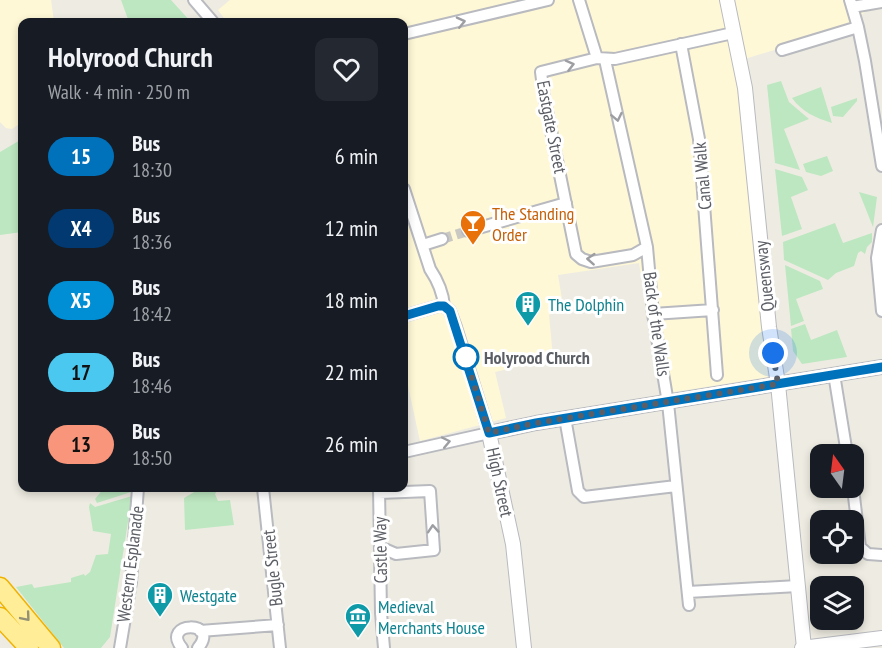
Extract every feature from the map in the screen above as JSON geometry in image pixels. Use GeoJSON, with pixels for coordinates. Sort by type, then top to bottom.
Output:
{"type":"FeatureCollection","features":[{"type":"Feature","properties":{"kind":"highway"},"geometry":{"type":"LineString","coordinates":[[0,587],[51,648]]}},
{"type":"Feature","properties":{"kind":"highway"},"geometry":{"type":"LineString","coordinates":[[0,616],[29,648]]}},
{"type":"Feature","properties":{"kind":"street"},"geometry":{"type":"LineString","coordinates":[[194,0],[210,18]]}},
{"type":"Feature","properties":{"kind":"street"},"geometry":{"type":"LineString","coordinates":[[408,33],[548,0]]}},
{"type":"Feature","properties":{"kind":"street","name":"Back of the Walls"},"geometry":{"type":"LineString","coordinates":[[579,0],[601,59],[647,247],[653,314],[668,403],[689,605]]}},
{"type":"Feature","properties":{"kind":"street","name":"Queensway"},"geometry":{"type":"LineString","coordinates":[[722,0],[728,7],[744,82],[769,327],[778,384],[803,648]]}},
{"type":"Feature","properties":{"kind":"street"},"geometry":{"type":"LineString","coordinates":[[882,2],[851,3],[858,27],[882,166]]}},
{"type":"Feature","properties":{"kind":"street"},"geometry":{"type":"LineString","coordinates":[[783,50],[858,27]]}},
{"type":"Feature","properties":{"kind":"street"},"geometry":{"type":"LineString","coordinates":[[601,59],[734,33]]}},
{"type":"Feature","properties":{"kind":"street","name":"Canal Walk"},"geometry":{"type":"LineString","coordinates":[[681,44],[699,139],[717,375]]}},
{"type":"Feature","properties":{"kind":"street","name":"Eastgate Street"},"geometry":{"type":"LineString","coordinates":[[601,59],[541,72],[576,254],[591,262],[633,255],[647,247]]}},
{"type":"Feature","properties":{"kind":"street","name":"High Street"},"geometry":{"type":"LineString","coordinates":[[408,201],[430,269],[442,293],[444,306],[450,311],[456,327],[489,433],[513,544],[524,648]]}},
{"type":"Feature","properties":{"kind":"street"},"geometry":{"type":"LineString","coordinates":[[468,231],[566,203]]}},
{"type":"Feature","properties":{"kind":"street"},"geometry":{"type":"LineString","coordinates":[[882,230],[877,258],[882,310]]}},
{"type":"Feature","properties":{"kind":"street"},"geometry":{"type":"LineString","coordinates":[[423,245],[442,239]]}},
{"type":"Feature","properties":{"kind":"street"},"geometry":{"type":"LineString","coordinates":[[408,315],[444,306]]}},
{"type":"Feature","properties":{"kind":"street"},"geometry":{"type":"LineString","coordinates":[[653,314],[712,310]]}},
{"type":"Feature","properties":{"kind":"street"},"geometry":{"type":"LineString","coordinates":[[408,451],[565,418],[882,367]]}},
{"type":"Feature","properties":{"kind":"street"},"geometry":{"type":"LineString","coordinates":[[834,374],[845,444]]}},
{"type":"Feature","properties":{"kind":"street"},"geometry":{"type":"LineString","coordinates":[[565,418],[578,491],[584,497],[676,486]]}},
{"type":"Feature","properties":{"kind":"street"},"geometry":{"type":"LineString","coordinates":[[380,547],[396,554],[434,550],[430,491],[408,491]]}},
{"type":"Feature","properties":{"kind":"street","name":"Western Esplanade"},"geometry":{"type":"LineString","coordinates":[[119,646],[131,582],[138,492]]}},
{"type":"Feature","properties":{"kind":"street","name":"Bugle Street"},"geometry":{"type":"LineString","coordinates":[[263,492],[280,648]]}},
{"type":"Feature","properties":{"kind":"street","name":"Castle Way"},"geometry":{"type":"LineString","coordinates":[[379,492],[384,648]]}},
{"type":"Feature","properties":{"kind":"street"},"geometry":{"type":"LineString","coordinates":[[854,498],[860,548],[867,554],[882,555]]}},
{"type":"Feature","properties":{"kind":"street"},"geometry":{"type":"LineString","coordinates":[[688,592],[798,586]]}},
{"type":"Feature","properties":{"kind":"street"},"geometry":{"type":"LineString","coordinates":[[182,648],[178,640],[181,630],[191,626],[200,631],[278,625]]}},
{"type":"Feature","properties":{"kind":"street"},"geometry":{"type":"LineString","coordinates":[[198,648],[202,641],[200,631]]}},
{"type":"Feature","properties":{"kind":"street"},"geometry":{"type":"LineString","coordinates":[[803,648],[882,638]]}},
{"type":"Feature","properties":{"kind":"shaded area"},"geometry":{"type":"Polygon","coordinates":[[[0,0],[51,0],[53,18],[18,18],[18,125],[12,129],[6,128],[0,122],[0,0]]]}},
{"type":"Feature","properties":{"kind":"shaded area"},"geometry":{"type":"Polygon","coordinates":[[[230,0],[882,0],[882,9],[866,11],[848,27],[735,62],[768,377],[661,394],[639,263],[558,275],[563,306],[549,315],[553,358],[495,372],[506,418],[420,441],[408,386],[408,18],[224,18],[218,10],[230,0]]]}},
{"type":"Feature","properties":{"kind":"green space"},"geometry":{"type":"Polygon","coordinates":[[[121,0],[171,0],[187,18],[128,18],[121,0]]]}},
{"type":"Feature","properties":{"kind":"green space"},"geometry":{"type":"Polygon","coordinates":[[[781,81],[789,102],[809,119],[784,129],[800,170],[775,163],[767,85],[781,81]]]}},
{"type":"Feature","properties":{"kind":"green space"},"geometry":{"type":"Polygon","coordinates":[[[821,87],[832,123],[810,114],[792,98],[821,87]]]}},
{"type":"Feature","properties":{"kind":"green space"},"geometry":{"type":"Polygon","coordinates":[[[857,98],[843,117],[833,116],[831,107],[857,98]]]}},
{"type":"Feature","properties":{"kind":"green space"},"geometry":{"type":"Polygon","coordinates":[[[18,141],[18,233],[0,235],[0,152],[18,141]]]}},
{"type":"Feature","properties":{"kind":"green space"},"geometry":{"type":"Polygon","coordinates":[[[827,156],[833,171],[821,176],[806,172],[803,164],[827,156]]]}},
{"type":"Feature","properties":{"kind":"green space"},"geometry":{"type":"Polygon","coordinates":[[[775,169],[802,177],[808,190],[791,197],[802,229],[782,236],[775,169]]]}},
{"type":"Feature","properties":{"kind":"green space"},"geometry":{"type":"Polygon","coordinates":[[[859,192],[877,197],[873,227],[859,192]]]}},
{"type":"Feature","properties":{"kind":"green space"},"geometry":{"type":"Polygon","coordinates":[[[835,223],[843,243],[872,233],[872,242],[865,254],[861,251],[858,253],[854,266],[836,273],[828,280],[784,260],[783,242],[835,223]]]}},
{"type":"Feature","properties":{"kind":"green space"},"geometry":{"type":"Polygon","coordinates":[[[785,265],[820,281],[823,289],[796,299],[804,321],[791,326],[785,265]]]}},
{"type":"Feature","properties":{"kind":"green space"},"geometry":{"type":"Polygon","coordinates":[[[805,324],[811,340],[837,330],[847,357],[802,364],[793,351],[791,329],[805,324]]]}},
{"type":"Feature","properties":{"kind":"green space"},"geometry":{"type":"Polygon","coordinates":[[[101,492],[131,492],[97,503],[95,499],[101,492]]]}},
{"type":"Feature","properties":{"kind":"green space"},"geometry":{"type":"Polygon","coordinates":[[[194,492],[216,492],[218,501],[230,500],[234,525],[185,530],[184,498],[194,492]]]}},
{"type":"Feature","properties":{"kind":"green space"},"geometry":{"type":"Polygon","coordinates":[[[132,496],[110,637],[101,648],[64,648],[16,587],[32,584],[34,588],[71,582],[71,578],[84,574],[85,576],[90,572],[96,555],[108,554],[111,534],[93,531],[90,503],[95,507],[132,496]]]}},
{"type":"Feature","properties":{"kind":"tunnel"},"geometry":{"type":"LineString","coordinates":[[442,239],[468,231]]}},
{"type":"Feature","properties":{"kind":"bus line","name":"15"},"geometry":{"type":"LineString","coordinates":[[408,315],[438,306],[444,306],[450,311],[489,433],[536,423],[882,367]]}},
{"type":"Feature","properties":{"kind":"place","name":"The Standing Order"},"geometry":{"type":"Point","coordinates":[473,246]}},
{"type":"Feature","properties":{"kind":"place","name":"The Dolphin"},"geometry":{"type":"Point","coordinates":[528,327]}},
{"type":"Feature","properties":{"kind":"place","name":"Holyrood Church"},"geometry":{"type":"Point","coordinates":[466,357]}},
{"type":"Feature","properties":{"kind":"place","name":"Westgate"},"geometry":{"type":"Point","coordinates":[160,618]}},
{"type":"Feature","properties":{"kind":"place","name":"Medieval Merchants House"},"geometry":{"type":"Point","coordinates":[358,639]}},
{"type":"Feature","properties":{"kind":"route"},"geometry":{"type":"LineString","coordinates":[[466,357],[464,352],[489,433],[536,423],[778,384],[773,353]]}}]}
